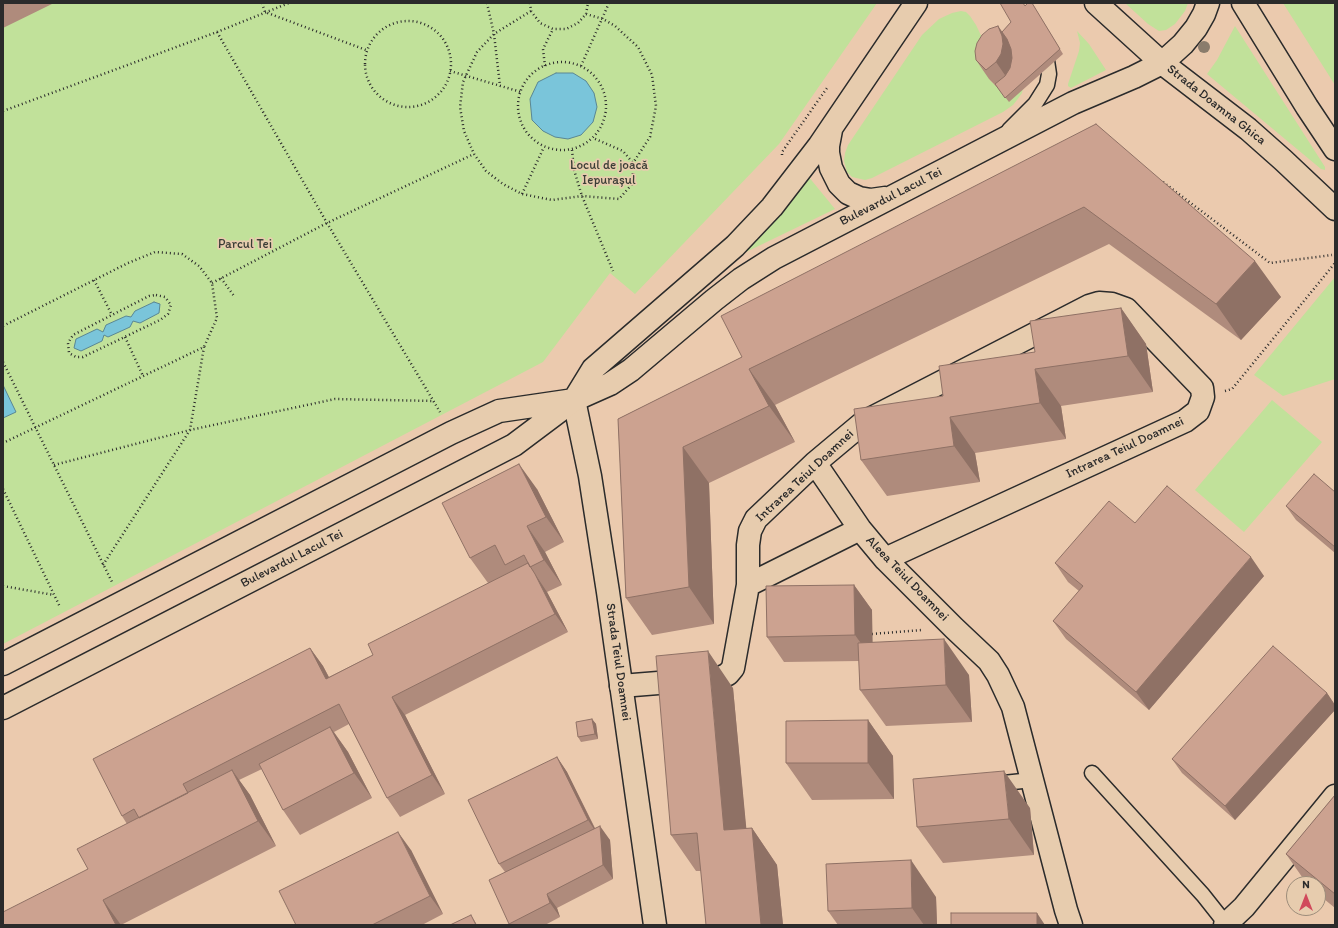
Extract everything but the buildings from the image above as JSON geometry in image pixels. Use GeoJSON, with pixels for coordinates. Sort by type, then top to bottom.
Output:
{"type":"FeatureCollection","features":[{"type":"Feature","properties":{"kind":"main road","name":"Bulevardul Lacul Tei"},"geometry":{"type":"LineString","coordinates":[[3,664],[451,433],[499,411],[574,400],[594,369],[736,246],[782,195],[834,124],[916,3]]}},
{"type":"Feature","properties":{"kind":"main road","name":"Strada Doamna Ghica"},"geometry":{"type":"LineString","coordinates":[[1096,3],[1162,63],[1248,129],[1335,209]]}},
{"type":"Feature","properties":{"kind":"main road","name":"Bulevardul Lacul Tei"},"geometry":{"type":"LineString","coordinates":[[3,708],[514,445],[574,400],[610,384],[630,370],[741,279],[774,258],[1073,103],[1134,77],[1162,63],[1183,44],[1196,28],[1208,3]]}},
{"type":"Feature","properties":{"kind":"main road"},"geometry":{"type":"LineString","coordinates":[[1243,3],[1307,107],[1335,149]]}},
{"type":"Feature","properties":{"kind":"main road"},"geometry":{"type":"LineString","coordinates":[[834,124],[830,137],[828,153],[831,168],[839,184],[853,196],[864,199],[882,198],[895,194]]}},
{"type":"Feature","properties":{"kind":"main road","name":"Intrarea Teiul Doamnei"},"geometry":{"type":"LineString","coordinates":[[748,585],[748,545],[750,531],[756,519],[815,463],[864,422],[1089,306],[1099,303],[1112,304],[1126,309],[1202,388],[1203,397],[1198,411],[1185,421],[885,558]]}},
{"type":"Feature","properties":{"kind":"main road","name":"Strada Teiul Doamnei"},"geometry":{"type":"LineString","coordinates":[[574,400],[592,484],[655,925]]}},
{"type":"Feature","properties":{"kind":"main road"},"geometry":{"type":"LineString","coordinates":[[815,463],[860,529]]}},
{"type":"Feature","properties":{"kind":"main road","name":"Aleea Teiul Doamnei"},"geometry":{"type":"LineString","coordinates":[[748,585],[860,529],[885,558],[989,661],[1006,690],[1013,707],[1071,925]]}},
{"type":"Feature","properties":{"kind":"main road"},"geometry":{"type":"LineString","coordinates":[[621,686],[720,678],[728,674],[733,668],[748,585]]}},
{"type":"Feature","properties":{"kind":"main road"},"geometry":{"type":"LineString","coordinates":[[1226,925],[1244,907],[1335,796]]}},
{"type":"Feature","properties":{"kind":"lane"},"geometry":{"type":"LineString","coordinates":[[999,141],[1035,104],[1045,91],[1049,74],[1046,54]]}},
{"type":"Feature","properties":{"kind":"lane"},"geometry":{"type":"LineString","coordinates":[[1092,773],[1203,895],[1226,925]]}},
{"type":"Feature","properties":{"kind":"lane"},"geometry":{"type":"LineString","coordinates":[[979,785],[1032,780]]}},
{"type":"Feature","properties":{"kind":"path"},"geometry":{"type":"LineString","coordinates":[[262,3],[265,12]]}},
{"type":"Feature","properties":{"kind":"path"},"geometry":{"type":"LineString","coordinates":[[3,111],[217,32],[289,3]]}},
{"type":"Feature","properties":{"kind":"path"},"geometry":{"type":"LineString","coordinates":[[487,3],[494,34],[500,86]]}},
{"type":"Feature","properties":{"kind":"path"},"geometry":{"type":"LineString","coordinates":[[530,3],[531,11],[540,23],[553,29],[566,29],[578,23],[586,14],[588,3]]}},
{"type":"Feature","properties":{"kind":"path"},"geometry":{"type":"LineString","coordinates":[[581,66],[609,3]]}},
{"type":"Feature","properties":{"kind":"path"},"geometry":{"type":"LineString","coordinates":[[531,11],[494,34],[477,52],[463,82],[460,107],[464,131],[474,154],[486,171],[503,184],[522,194],[552,200],[582,196],[619,199],[633,183],[633,163],[650,137],[656,106],[652,75],[638,47],[615,26],[603,19],[586,14]]}},
{"type":"Feature","properties":{"kind":"path"},"geometry":{"type":"LineString","coordinates":[[265,12],[366,50]]}},
{"type":"Feature","properties":{"kind":"path"},"geometry":{"type":"LineString","coordinates":[[412,21],[430,26],[444,40],[451,58],[449,77],[437,96],[417,107],[394,105],[375,93],[365,73],[366,50],[376,34],[393,23],[412,21]]}},
{"type":"Feature","properties":{"kind":"path"},"geometry":{"type":"LineString","coordinates":[[545,66],[543,49],[553,29]]}},
{"type":"Feature","properties":{"kind":"path"},"geometry":{"type":"LineString","coordinates":[[217,32],[327,223],[434,401],[451,433]]}},
{"type":"Feature","properties":{"kind":"path"},"geometry":{"type":"LineString","coordinates":[[565,62],[581,66],[596,77],[605,93],[606,111],[601,128],[589,142],[572,150],[560,150],[544,147],[534,141],[524,129],[518,114],[518,98],[524,83],[535,71],[549,64],[565,62]]}},
{"type":"Feature","properties":{"kind":"path"},"geometry":{"type":"LineString","coordinates":[[450,71],[521,92]]}},
{"type":"Feature","properties":{"kind":"path"},"geometry":{"type":"LineString","coordinates":[[593,138],[624,151],[633,163]]}},
{"type":"Feature","properties":{"kind":"path"},"geometry":{"type":"LineString","coordinates":[[522,194],[544,147]]}},
{"type":"Feature","properties":{"kind":"path"},"geometry":{"type":"LineString","coordinates":[[572,150],[574,170],[582,196],[613,271]]}},
{"type":"Feature","properties":{"kind":"path"},"geometry":{"type":"LineString","coordinates":[[212,283],[327,223],[474,154]]}},
{"type":"Feature","properties":{"kind":"path"},"geometry":{"type":"LineString","coordinates":[[1157,178],[1270,263],[1332,255]]}},
{"type":"Feature","properties":{"kind":"path"},"geometry":{"type":"LineString","coordinates":[[3,326],[128,263],[156,252],[182,254],[199,266],[212,283],[217,318],[204,347],[190,430],[103,565]]}},
{"type":"Feature","properties":{"kind":"path"},"geometry":{"type":"LineString","coordinates":[[1203,397],[1232,389],[1335,263]]}},
{"type":"Feature","properties":{"kind":"path"},"geometry":{"type":"LineString","coordinates":[[221,278],[234,296]]}},
{"type":"Feature","properties":{"kind":"path"},"geometry":{"type":"LineString","coordinates":[[94,280],[112,315]]}},
{"type":"Feature","properties":{"kind":"path"},"geometry":{"type":"LineString","coordinates":[[156,295],[165,297],[171,305],[168,314],[160,320],[125,337],[83,357],[76,357],[69,353],[68,343],[73,335],[149,296],[156,295]]}},
{"type":"Feature","properties":{"kind":"path"},"geometry":{"type":"LineString","coordinates":[[125,337],[143,376]]}},
{"type":"Feature","properties":{"kind":"path"},"geometry":{"type":"LineString","coordinates":[[3,443],[204,347]]}},
{"type":"Feature","properties":{"kind":"path"},"geometry":{"type":"LineString","coordinates":[[3,362],[114,586]]}},
{"type":"Feature","properties":{"kind":"path"},"geometry":{"type":"LineString","coordinates":[[54,465],[190,430],[334,399],[434,401]]}},
{"type":"Feature","properties":{"kind":"path"},"geometry":{"type":"LineString","coordinates":[[3,489],[63,613]]}},
{"type":"Feature","properties":{"kind":"path"},"geometry":{"type":"LineString","coordinates":[[3,586],[55,595]]}},
{"type":"Feature","properties":{"kind":"path"},"geometry":{"type":"LineString","coordinates":[[872,634],[954,628]]}},
{"type":"Feature","properties":{"kind":"green space","name":"Parcul Tei"},"geometry":{"type":"Polygon","coordinates":[[[3,3],[877,3],[779,144],[635,294],[610,273],[543,362],[3,644],[3,3]]]}},
{"type":"Feature","properties":{"kind":"green space"},"geometry":{"type":"Polygon","coordinates":[[[1125,3],[1188,3],[1185,11],[1175,24],[1166,30],[1159,31],[1148,24],[1125,3]]]}},
{"type":"Feature","properties":{"kind":"green space"},"geometry":{"type":"Polygon","coordinates":[[[1283,3],[1335,3],[1335,85],[1283,3]]]}},
{"type":"Feature","properties":{"kind":"green space"},"geometry":{"type":"Polygon","coordinates":[[[961,11],[966,12],[970,16],[988,50],[989,79],[1000,90],[1023,88],[1022,93],[1013,105],[1003,112],[872,178],[865,180],[852,177],[847,172],[844,161],[848,145],[922,35],[939,19],[961,11]]]}},
{"type":"Feature","properties":{"kind":"green space"},"geometry":{"type":"Polygon","coordinates":[[[1235,26],[1325,167],[1325,170],[1321,169],[1207,74],[1217,60],[1235,26]]]}},
{"type":"Feature","properties":{"kind":"green space"},"geometry":{"type":"Polygon","coordinates":[[[1077,31],[1089,44],[1106,70],[1071,88],[1068,84],[1079,51],[1080,43],[1077,31]]]}},
{"type":"Feature","properties":{"kind":"green space"},"geometry":{"type":"Polygon","coordinates":[[[808,176],[835,209],[744,253],[808,176]]]}},
{"type":"Feature","properties":{"kind":"green space"},"geometry":{"type":"Polygon","coordinates":[[[1335,277],[1335,379],[1283,396],[1254,375],[1335,277]]]}},
{"type":"Feature","properties":{"kind":"green space"},"geometry":{"type":"Polygon","coordinates":[[[1272,400],[1322,442],[1244,532],[1195,490],[1272,400]]]}},
{"type":"Feature","properties":{"kind":"water"},"geometry":{"type":"Polygon","coordinates":[[[556,73],[573,73],[586,81],[594,93],[597,107],[593,122],[581,135],[568,139],[555,137],[543,131],[532,120],[530,99],[538,82],[556,73]]]}},
{"type":"Feature","properties":{"kind":"water"},"geometry":{"type":"Polygon","coordinates":[[[154,302],[160,304],[159,313],[140,323],[133,321],[130,327],[108,337],[104,335],[102,341],[81,351],[74,348],[76,339],[97,329],[103,332],[106,325],[126,316],[131,317],[135,311],[154,302]]]}},
{"type":"Feature","properties":{"kind":"water"},"geometry":{"type":"Polygon","coordinates":[[[3,385],[16,412],[3,418],[3,385]]]}},
{"type":"Feature","properties":{"kind":"park label","name":"Locul de joacă Iepurașul"},"geometry":{"type":"Point","coordinates":[609,174]}}]}
